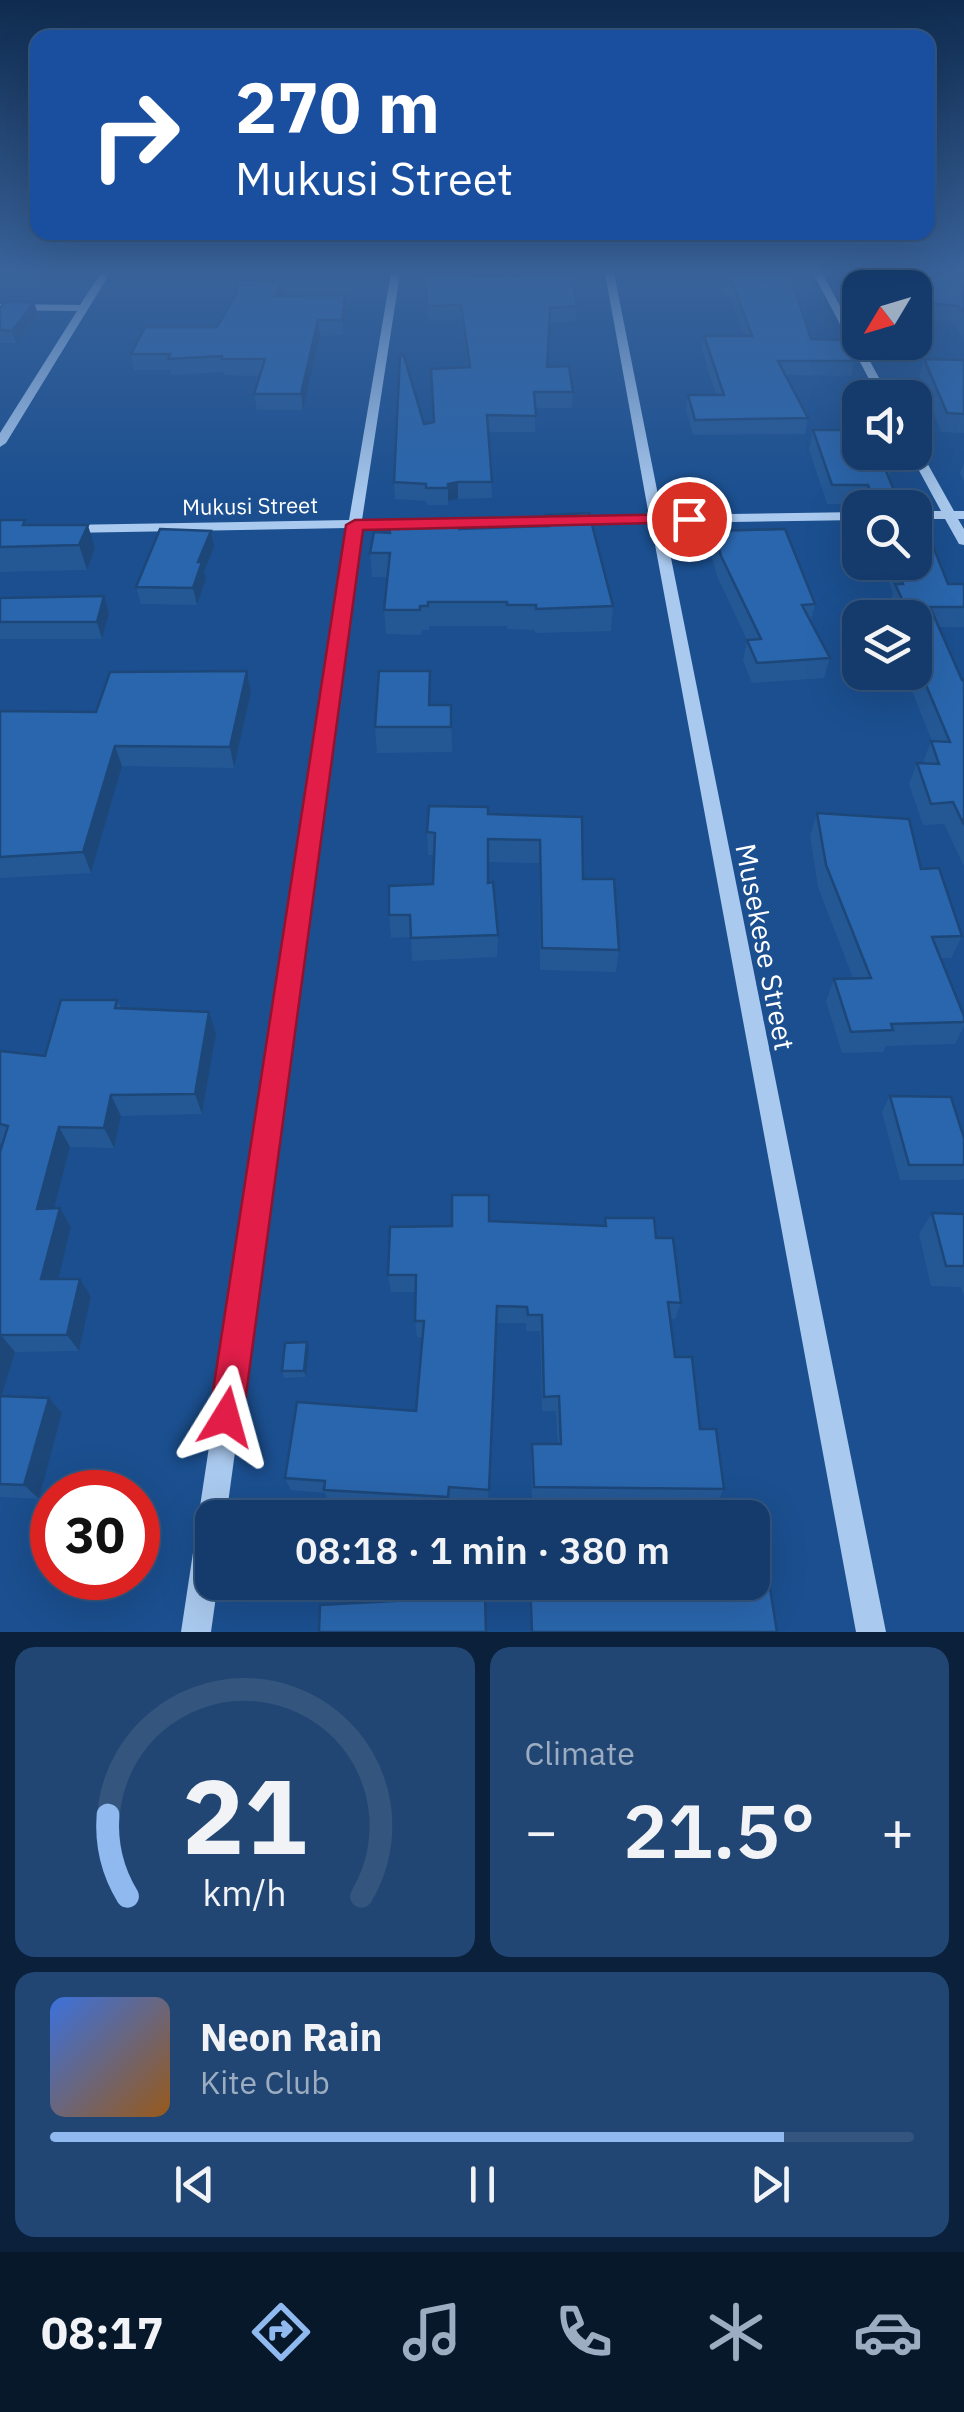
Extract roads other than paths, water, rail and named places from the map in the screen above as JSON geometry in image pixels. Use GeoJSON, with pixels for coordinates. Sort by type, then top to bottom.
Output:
{"type":"FeatureCollection","features":[{"type":"Feature","properties":{"kind":"street"},"geometry":{"type":"LineString","coordinates":[[2,437],[56,349]]}},
{"type":"Feature","properties":{"kind":"street"},"geometry":{"type":"LineString","coordinates":[[196,1632],[383,349]]}},
{"type":"Feature","properties":{"kind":"street","name":"Musekese Street"},"geometry":{"type":"LineString","coordinates":[[623,349],[871,1632]]}},
{"type":"Feature","properties":{"kind":"street"},"geometry":{"type":"LineString","coordinates":[[859,349],[876,380]]}},
{"type":"Feature","properties":{"kind":"street"},"geometry":{"type":"LineString","coordinates":[[927,470],[957,515],[964,542]]}},
{"type":"Feature","properties":{"kind":"street","name":"Mukusi Street"},"geometry":{"type":"LineString","coordinates":[[40,529],[842,516]]}}]}
